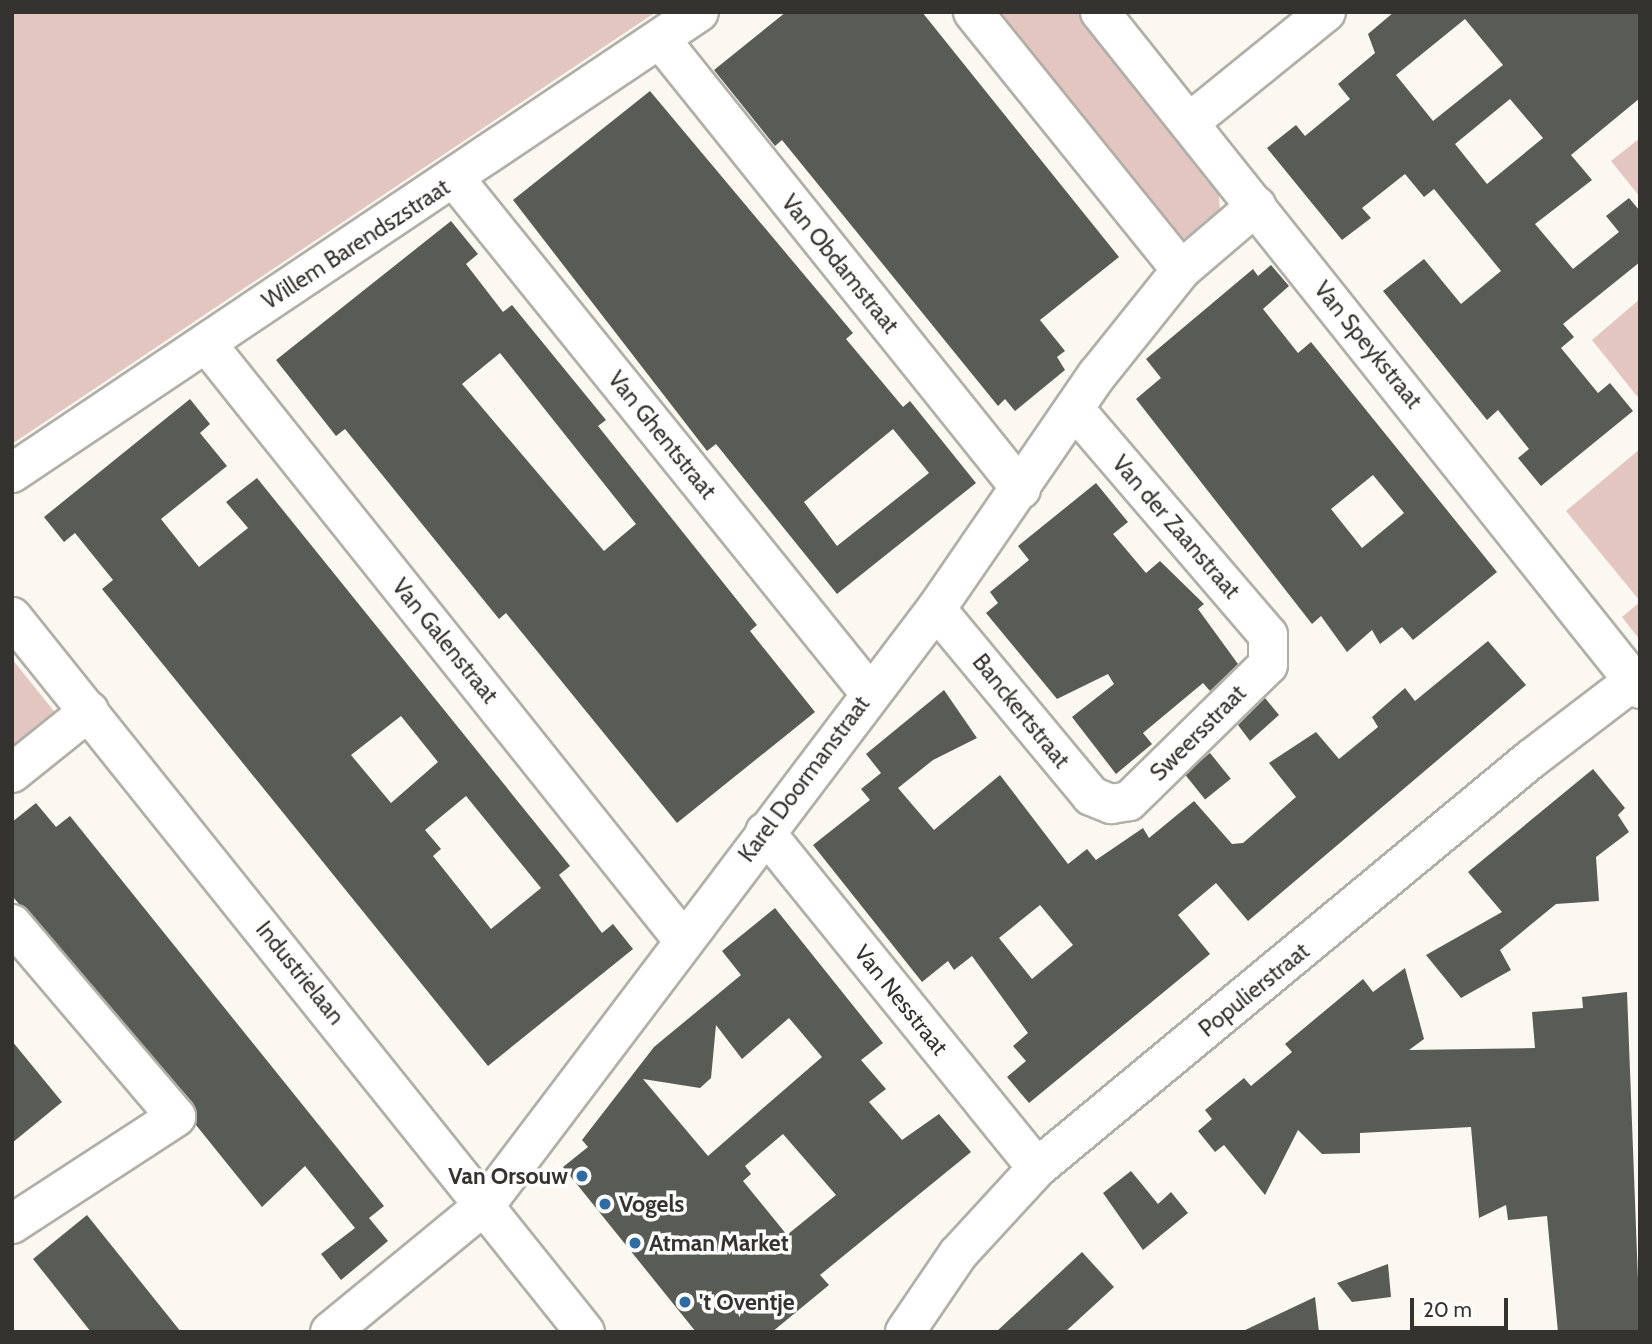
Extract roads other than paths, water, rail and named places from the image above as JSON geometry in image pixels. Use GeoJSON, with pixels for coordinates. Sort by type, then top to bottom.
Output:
{"type":"FeatureCollection","features":[{"type":"Feature","properties":{"kind":"street","name":"Willem Barendszstraat"},"geometry":{"type":"LineString","coordinates":[[12,473],[455,179],[699,12]]}},
{"type":"Feature","properties":{"kind":"street"},"geometry":{"type":"LineString","coordinates":[[973,12],[1181,270]]}},
{"type":"Feature","properties":{"kind":"street","name":"Van Speykstraat"},"geometry":{"type":"LineString","coordinates":[[1100,12],[1638,681]]}},
{"type":"Feature","properties":{"kind":"street"},"geometry":{"type":"LineString","coordinates":[[1190,122],[1325,12]]}},
{"type":"Feature","properties":{"kind":"street","name":"Van Obdamstraat"},"geometry":{"type":"LineString","coordinates":[[660,39],[1021,489]]}},
{"type":"Feature","properties":{"kind":"street","name":"Van Ghentstraat"},"geometry":{"type":"LineString","coordinates":[[455,179],[869,692]]}},
{"type":"Feature","properties":{"kind":"street","name":"Karel Doormanstraat"},"geometry":{"type":"LineString","coordinates":[[330,1332],[486,1204],[869,692],[936,608],[1074,409],[1181,270],[1256,206]]}},
{"type":"Feature","properties":{"kind":"street","name":"Van Galenstraat"},"geometry":{"type":"LineString","coordinates":[[206,343],[684,941]]}},
{"type":"Feature","properties":{"kind":"street","name":"Van der Zaanstraat"},"geometry":{"type":"LineString","coordinates":[[1074,409],[1268,635],[1272,648]]}},
{"type":"Feature","properties":{"kind":"street","name":"Banckertstraat"},"geometry":{"type":"LineString","coordinates":[[936,608],[1091,796],[1111,804]]}},
{"type":"Feature","properties":{"kind":"street","name":"Industrielaan"},"geometry":{"type":"LineString","coordinates":[[12,617],[486,1204],[585,1332]]}},
{"type":"Feature","properties":{"kind":"street","name":"Sweersstraat"},"geometry":{"type":"LineString","coordinates":[[1111,804],[1129,802],[1268,665],[1272,648]]}},
{"type":"Feature","properties":{"kind":"street","name":"Populierstraat"},"geometry":{"type":"LineString","coordinates":[[918,1324],[958,1254],[1037,1168],[1638,681]]}},
{"type":"Feature","properties":{"kind":"street"},"geometry":{"type":"LineString","coordinates":[[12,774],[89,711]]}},
{"type":"Feature","properties":{"kind":"street","name":"Van Nesstraat"},"geometry":{"type":"LineString","coordinates":[[765,832],[1037,1168]]}},
{"type":"Feature","properties":{"kind":"street"},"geometry":{"type":"LineString","coordinates":[[12,924],[176,1117],[12,1224]]}},
{"type":"Feature","properties":{"kind":"place","name":"Van Orsouw"},"geometry":{"type":"Point","coordinates":[582,1176]}},
{"type":"Feature","properties":{"kind":"place","name":"Vogels"},"geometry":{"type":"Point","coordinates":[605,1204]}},
{"type":"Feature","properties":{"kind":"place","name":"Atman Market"},"geometry":{"type":"Point","coordinates":[635,1243]}},
{"type":"Feature","properties":{"kind":"place","name":"'t Oventje"},"geometry":{"type":"Point","coordinates":[685,1302]}}]}
